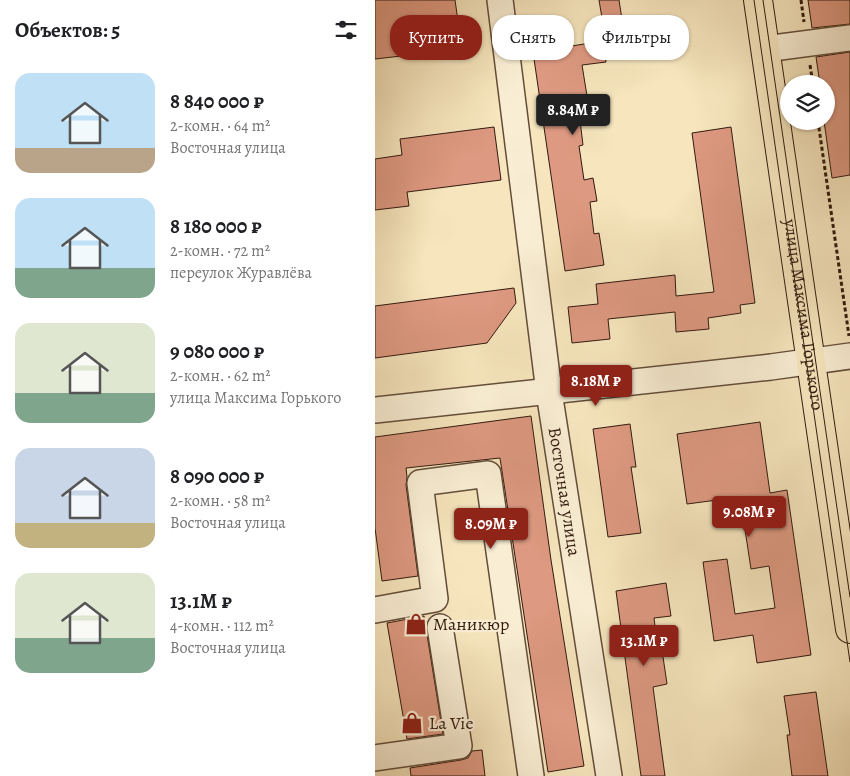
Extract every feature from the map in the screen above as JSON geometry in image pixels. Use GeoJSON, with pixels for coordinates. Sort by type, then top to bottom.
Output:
{"type":"FeatureCollection","features":[{"type":"Feature","properties":{"kind":"main road","name":"улица Максима Горького"},"geometry":{"type":"LineString","coordinates":[[758,0],[812,361],[842,514],[850,629]]}},
{"type":"Feature","properties":{"kind":"street","name":"Восточная улица"},"geometry":{"type":"LineString","coordinates":[[500,0],[549,392],[606,776]]}},
{"type":"Feature","properties":{"kind":"street"},"geometry":{"type":"LineString","coordinates":[[765,49],[850,38]]}},
{"type":"Feature","properties":{"kind":"street"},"geometry":{"type":"LineString","coordinates":[[375,410],[549,392],[850,356]]}},
{"type":"Feature","properties":{"kind":"street"},"geometry":{"type":"LineString","coordinates":[[375,610],[435,599],[420,483],[487,474],[531,776]]}},
{"type":"Feature","properties":{"kind":"street"},"geometry":{"type":"LineString","coordinates":[[375,758],[459,746],[440,627]]}},
{"type":"Feature","properties":{"kind":"path"},"geometry":{"type":"LineString","coordinates":[[820,130],[850,340]]}},
{"type":"Feature","properties":{"kind":"building"},"geometry":{"type":"Polygon","coordinates":[[[375,0],[455,0],[457,15],[390,15],[390,57],[375,59],[375,0]]]}},
{"type":"Feature","properties":{"kind":"building"},"geometry":{"type":"Polygon","coordinates":[[[599,0],[619,0],[621,15],[602,15],[599,0]]]}},
{"type":"Feature","properties":{"kind":"building"},"geometry":{"type":"Polygon","coordinates":[[[808,0],[850,0],[850,24],[812,28],[808,0]]]}},
{"type":"Feature","properties":{"kind":"building"},"geometry":{"type":"Polygon","coordinates":[[[584,44],[584,60],[606,60],[606,62],[582,65],[588,102],[578,104],[583,145],[579,146],[584,180],[593,178],[597,201],[590,202],[594,234],[599,233],[604,265],[565,271],[534,60],[574,60],[574,46],[584,44]]]}},
{"type":"Feature","properties":{"kind":"building"},"geometry":{"type":"Polygon","coordinates":[[[850,52],[850,175],[832,178],[825,130],[835,130],[835,75],[819,75],[816,57],[850,52]]]}},
{"type":"Feature","properties":{"kind":"building"},"geometry":{"type":"Polygon","coordinates":[[[494,127],[501,180],[407,192],[409,206],[375,210],[375,159],[402,155],[400,139],[494,127]]]}},
{"type":"Feature","properties":{"kind":"building"},"geometry":{"type":"Polygon","coordinates":[[[731,127],[755,303],[740,305],[741,313],[708,318],[709,329],[676,332],[675,312],[608,319],[610,339],[572,343],[568,307],[598,304],[596,284],[675,275],[676,296],[714,292],[692,133],[731,127]]]}},
{"type":"Feature","properties":{"kind":"building"},"geometry":{"type":"Polygon","coordinates":[[[514,288],[516,303],[487,343],[375,358],[375,306],[514,288]]]}},
{"type":"Feature","properties":{"kind":"building"},"geometry":{"type":"Polygon","coordinates":[[[531,416],[551,560],[584,766],[548,772],[500,458],[406,468],[406,485],[418,576],[382,581],[375,528],[375,437],[531,416]]]}},
{"type":"Feature","properties":{"kind":"building"},"geometry":{"type":"Polygon","coordinates":[[[760,422],[770,493],[787,490],[811,655],[757,663],[753,635],[714,641],[703,562],[727,559],[735,614],[775,608],[769,566],[751,569],[740,497],[687,504],[677,434],[760,422]]]}},
{"type":"Feature","properties":{"kind":"building"},"geometry":{"type":"Polygon","coordinates":[[[630,424],[636,467],[631,467],[641,533],[608,537],[593,429],[630,424]]]}},
{"type":"Feature","properties":{"kind":"building"},"geometry":{"type":"Polygon","coordinates":[[[666,583],[671,616],[654,618],[658,650],[662,650],[667,684],[653,687],[665,776],[641,776],[616,591],[666,583]]]}},
{"type":"Feature","properties":{"kind":"building"},"geometry":{"type":"Polygon","coordinates":[[[424,616],[443,734],[407,739],[387,623],[424,616]]]}},
{"type":"Feature","properties":{"kind":"building"},"geometry":{"type":"Polygon","coordinates":[[[816,692],[828,776],[792,776],[787,735],[790,735],[784,696],[816,692]]]}},
{"type":"Feature","properties":{"kind":"building"},"geometry":{"type":"Polygon","coordinates":[[[482,750],[485,776],[411,776],[410,768],[461,760],[468,758],[472,751],[482,750]]]}},
{"type":"Feature","properties":{"kind":"tram line"},"geometry":{"type":"LineString","coordinates":[[754,0],[850,662]]}},
{"type":"Feature","properties":{"kind":"tram line"},"geometry":{"type":"LineString","coordinates":[[763,0],[850,597]]}},
{"type":"Feature","properties":{"kind":"place","name":"Маникюр"},"geometry":{"type":"Point","coordinates":[416,624]}},
{"type":"Feature","properties":{"kind":"place","name":"La Vie"},"geometry":{"type":"Point","coordinates":[412,723]}}]}
